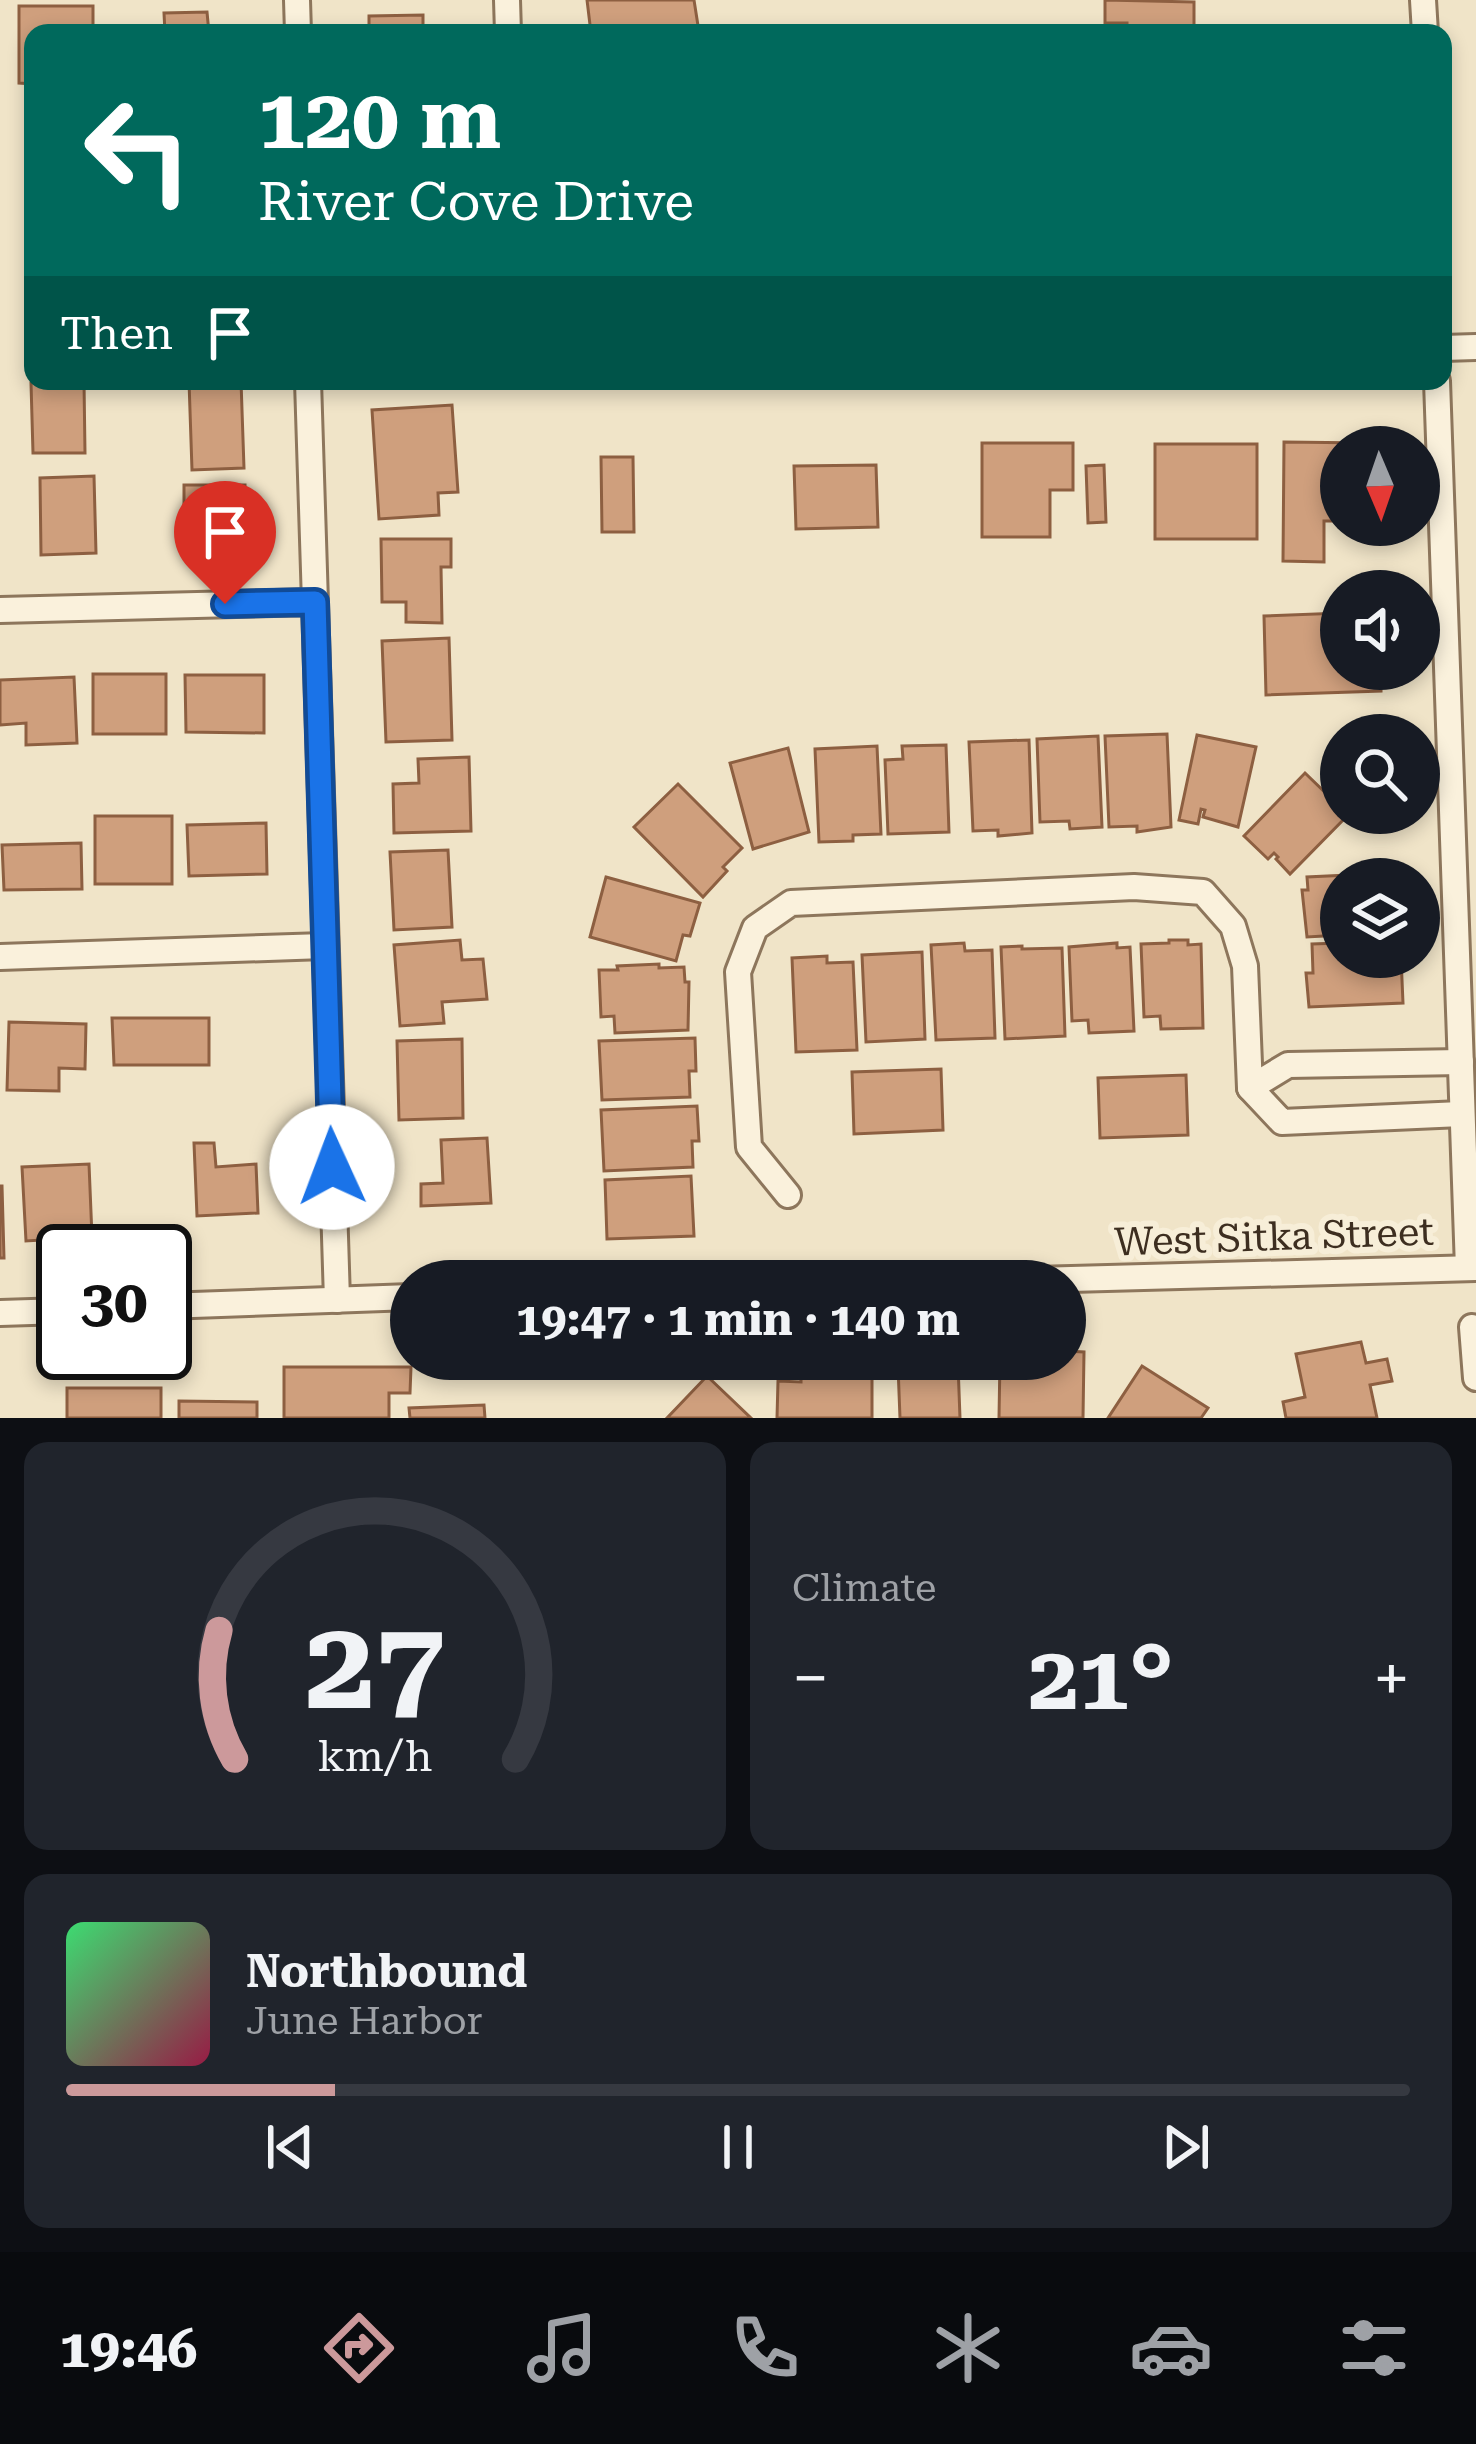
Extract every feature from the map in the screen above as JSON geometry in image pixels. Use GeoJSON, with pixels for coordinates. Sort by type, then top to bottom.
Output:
{"type":"FeatureCollection","features":[{"type":"Feature","properties":{"kind":"street"},"geometry":{"type":"LineString","coordinates":[[308,390],[337,1300]]}},
{"type":"Feature","properties":{"kind":"street"},"geometry":{"type":"LineString","coordinates":[[1437,390],[1461,1114],[1472,1268]]}},
{"type":"Feature","properties":{"kind":"street"},"geometry":{"type":"LineString","coordinates":[[0,610],[315,602]]}},
{"type":"Feature","properties":{"kind":"street"},"geometry":{"type":"LineString","coordinates":[[788,1195],[749,1147],[738,971],[755,928],[791,903],[1134,887],[1203,892],[1233,926],[1245,966],[1250,1088],[1282,1122],[1461,1114]]}},
{"type":"Feature","properties":{"kind":"street"},"geometry":{"type":"LineString","coordinates":[[0,957],[324,946]]}},
{"type":"Feature","properties":{"kind":"street"},"geometry":{"type":"LineString","coordinates":[[1250,1088],[1288,1065],[1461,1062]]}},
{"type":"Feature","properties":{"kind":"street","name":"West Sitka Street"},"geometry":{"type":"LineString","coordinates":[[1086,1279],[1472,1268]]}},
{"type":"Feature","properties":{"kind":"street"},"geometry":{"type":"LineString","coordinates":[[192,1305],[390,1299]]}},
{"type":"Feature","properties":{"kind":"street"},"geometry":{"type":"LineString","coordinates":[[0,1313],[36,1311]]}},
{"type":"Feature","properties":{"kind":"street"},"geometry":{"type":"LineString","coordinates":[[1472,1328],[1476,1378]]}},
{"type":"Feature","properties":{"kind":"building"},"geometry":{"type":"Polygon","coordinates":[[[587,0],[694,0],[698,24],[590,24],[587,0]]]}},
{"type":"Feature","properties":{"kind":"building"},"geometry":{"type":"Polygon","coordinates":[[[1105,0],[1194,2],[1194,24],[1105,23],[1105,0]]]}},
{"type":"Feature","properties":{"kind":"building"},"geometry":{"type":"Polygon","coordinates":[[[19,6],[93,6],[93,24],[24,24],[24,83],[19,83],[19,6]]]}},
{"type":"Feature","properties":{"kind":"building"},"geometry":{"type":"Polygon","coordinates":[[[207,12],[208,24],[165,24],[164,13],[207,12]]]}},
{"type":"Feature","properties":{"kind":"building"},"geometry":{"type":"Polygon","coordinates":[[[423,15],[423,24],[369,24],[369,16],[423,15]]]}},
{"type":"Feature","properties":{"kind":"building"},"geometry":{"type":"Polygon","coordinates":[[[31,390],[84,390],[85,453],[33,453],[31,390]]]}},
{"type":"Feature","properties":{"kind":"building"},"geometry":{"type":"Polygon","coordinates":[[[189,390],[241,390],[244,468],[192,470],[189,390]]]}},
{"type":"Feature","properties":{"kind":"building"},"geometry":{"type":"Polygon","coordinates":[[[452,405],[458,492],[438,493],[439,515],[379,519],[372,410],[452,405]]]}},
{"type":"Feature","properties":{"kind":"building"},"geometry":{"type":"Polygon","coordinates":[[[1284,442],[1320,442],[1324,562],[1283,561],[1284,442]]]}},
{"type":"Feature","properties":{"kind":"building"},"geometry":{"type":"Polygon","coordinates":[[[982,443],[1073,443],[1073,490],[1050,490],[1050,537],[982,537],[982,443]]]}},
{"type":"Feature","properties":{"kind":"building"},"geometry":{"type":"Polygon","coordinates":[[[1155,444],[1257,444],[1257,539],[1155,539],[1155,444]]]}},
{"type":"Feature","properties":{"kind":"building"},"geometry":{"type":"Polygon","coordinates":[[[601,457],[633,457],[634,532],[602,532],[601,457]]]}},
{"type":"Feature","properties":{"kind":"building"},"geometry":{"type":"Polygon","coordinates":[[[876,465],[878,527],[796,529],[794,466],[876,465]]]}},
{"type":"Feature","properties":{"kind":"building"},"geometry":{"type":"Polygon","coordinates":[[[1104,465],[1106,522],[1088,523],[1086,466],[1104,465]]]}},
{"type":"Feature","properties":{"kind":"building"},"geometry":{"type":"Polygon","coordinates":[[[94,476],[96,553],[41,555],[40,478],[94,476]]]}},
{"type":"Feature","properties":{"kind":"building"},"geometry":{"type":"Polygon","coordinates":[[[184,485],[245,485],[245,549],[184,548],[184,485]]]}},
{"type":"Feature","properties":{"kind":"building"},"geometry":{"type":"Polygon","coordinates":[[[381,539],[451,539],[451,567],[441,567],[442,623],[406,622],[406,602],[382,602],[381,539]]]}},
{"type":"Feature","properties":{"kind":"building"},"geometry":{"type":"Polygon","coordinates":[[[1320,614],[1320,690],[1381,691],[1266,695],[1264,616],[1320,614]]]}},
{"type":"Feature","properties":{"kind":"building"},"geometry":{"type":"Polygon","coordinates":[[[449,638],[452,740],[386,742],[382,641],[449,638]]]}},
{"type":"Feature","properties":{"kind":"building"},"geometry":{"type":"Polygon","coordinates":[[[93,674],[166,674],[166,734],[93,734],[93,674]]]}},
{"type":"Feature","properties":{"kind":"building"},"geometry":{"type":"Polygon","coordinates":[[[185,675],[264,675],[264,733],[186,732],[185,675]]]}},
{"type":"Feature","properties":{"kind":"building"},"geometry":{"type":"Polygon","coordinates":[[[74,677],[77,743],[26,745],[26,723],[0,725],[0,680],[74,677]]]}},
{"type":"Feature","properties":{"kind":"building"},"geometry":{"type":"Polygon","coordinates":[[[1167,734],[1171,827],[1137,832],[1137,826],[1109,827],[1105,736],[1167,734]]]}},
{"type":"Feature","properties":{"kind":"building"},"geometry":{"type":"Polygon","coordinates":[[[1197,735],[1256,747],[1238,827],[1203,817],[1205,810],[1201,809],[1198,824],[1179,820],[1197,735]]]}},
{"type":"Feature","properties":{"kind":"building"},"geometry":{"type":"Polygon","coordinates":[[[1098,736],[1102,827],[1070,829],[1069,821],[1040,822],[1037,739],[1098,736]]]}},
{"type":"Feature","properties":{"kind":"building"},"geometry":{"type":"Polygon","coordinates":[[[1029,740],[1032,833],[998,836],[998,830],[973,831],[969,742],[1029,740]]]}},
{"type":"Feature","properties":{"kind":"building"},"geometry":{"type":"Polygon","coordinates":[[[946,745],[949,832],[888,834],[885,760],[903,759],[902,746],[946,745]]]}},
{"type":"Feature","properties":{"kind":"building"},"geometry":{"type":"Polygon","coordinates":[[[877,746],[881,834],[819,842],[815,749],[877,746]]]}},
{"type":"Feature","properties":{"kind":"building"},"geometry":{"type":"Polygon","coordinates":[[[788,748],[809,832],[753,849],[730,763],[788,748]]]}},
{"type":"Feature","properties":{"kind":"building"},"geometry":{"type":"Polygon","coordinates":[[[469,757],[471,831],[394,833],[393,784],[419,783],[418,759],[469,757]]]}},
{"type":"Feature","properties":{"kind":"building"},"geometry":{"type":"Polygon","coordinates":[[[1305,773],[1320,788],[1320,834],[1329,834],[1290,874],[1274,853],[1268,859],[1244,836],[1305,773]]]}},
{"type":"Feature","properties":{"kind":"building"},"geometry":{"type":"Polygon","coordinates":[[[678,784],[742,848],[703,897],[634,827],[678,784]]]}},
{"type":"Feature","properties":{"kind":"building"},"geometry":{"type":"Polygon","coordinates":[[[95,816],[172,816],[172,884],[95,884],[95,816]]]}},
{"type":"Feature","properties":{"kind":"building"},"geometry":{"type":"Polygon","coordinates":[[[266,823],[267,874],[189,876],[187,825],[266,823]]]}},
{"type":"Feature","properties":{"kind":"building"},"geometry":{"type":"Polygon","coordinates":[[[81,843],[82,889],[4,890],[2,845],[81,843]]]}},
{"type":"Feature","properties":{"kind":"building"},"geometry":{"type":"Polygon","coordinates":[[[448,850],[452,927],[394,930],[390,852],[448,850]]]}},
{"type":"Feature","properties":{"kind":"building"},"geometry":{"type":"Polygon","coordinates":[[[1320,876],[1320,936],[1307,937],[1302,890],[1308,890],[1307,877],[1320,876]]]}},
{"type":"Feature","properties":{"kind":"building"},"geometry":{"type":"Polygon","coordinates":[[[606,877],[700,903],[676,961],[590,937],[606,877]]]}},
{"type":"Feature","properties":{"kind":"building"},"geometry":{"type":"Polygon","coordinates":[[[460,940],[462,960],[483,959],[487,999],[442,1002],[444,1023],[400,1026],[394,945],[460,940]]]}},
{"type":"Feature","properties":{"kind":"building"},"geometry":{"type":"Polygon","coordinates":[[[1169,940],[1201,944],[1203,1028],[1161,1029],[1160,1016],[1144,1017],[1141,944],[1169,940]]]}},
{"type":"Feature","properties":{"kind":"building"},"geometry":{"type":"Polygon","coordinates":[[[964,943],[965,951],[992,950],[995,1038],[936,1040],[931,945],[964,943]]]}},
{"type":"Feature","properties":{"kind":"building"},"geometry":{"type":"Polygon","coordinates":[[[1117,943],[1117,948],[1130,947],[1134,1031],[1089,1033],[1088,1020],[1072,1021],[1069,947],[1117,943]]]}},
{"type":"Feature","properties":{"kind":"building"},"geometry":{"type":"Polygon","coordinates":[[[1312,944],[1320,944],[1320,978],[1402,978],[1403,1003],[1309,1007],[1306,973],[1313,973],[1312,944]]]}},
{"type":"Feature","properties":{"kind":"building"},"geometry":{"type":"Polygon","coordinates":[[[1001,947],[1062,948],[1065,1036],[1005,1039],[1001,947]]]}},
{"type":"Feature","properties":{"kind":"building"},"geometry":{"type":"Polygon","coordinates":[[[922,952],[925,1039],[866,1042],[862,955],[922,952]]]}},
{"type":"Feature","properties":{"kind":"building"},"geometry":{"type":"Polygon","coordinates":[[[827,956],[827,963],[853,962],[857,1050],[796,1052],[792,958],[827,956]]]}},
{"type":"Feature","properties":{"kind":"building"},"geometry":{"type":"Polygon","coordinates":[[[659,964],[659,968],[684,967],[685,982],[689,982],[688,1030],[615,1033],[614,1016],[601,1017],[599,970],[659,964]]]}},
{"type":"Feature","properties":{"kind":"building"},"geometry":{"type":"Polygon","coordinates":[[[112,1018],[209,1018],[209,1065],[114,1065],[112,1018]]]}},
{"type":"Feature","properties":{"kind":"building"},"geometry":{"type":"Polygon","coordinates":[[[9,1022],[86,1024],[85,1069],[59,1068],[59,1091],[7,1090],[9,1022]]]}},
{"type":"Feature","properties":{"kind":"building"},"geometry":{"type":"Polygon","coordinates":[[[695,1038],[696,1071],[689,1071],[690,1097],[602,1100],[599,1041],[695,1038]]]}},
{"type":"Feature","properties":{"kind":"building"},"geometry":{"type":"Polygon","coordinates":[[[462,1039],[463,1118],[399,1120],[397,1041],[462,1039]]]}},
{"type":"Feature","properties":{"kind":"building"},"geometry":{"type":"Polygon","coordinates":[[[941,1069],[943,1130],[854,1134],[852,1072],[941,1069]]]}},
{"type":"Feature","properties":{"kind":"building"},"geometry":{"type":"Polygon","coordinates":[[[1186,1075],[1188,1135],[1100,1138],[1098,1078],[1186,1075]]]}},
{"type":"Feature","properties":{"kind":"building"},"geometry":{"type":"Polygon","coordinates":[[[697,1106],[699,1141],[692,1141],[693,1167],[604,1171],[601,1110],[697,1106]]]}},
{"type":"Feature","properties":{"kind":"building"},"geometry":{"type":"Polygon","coordinates":[[[487,1138],[491,1203],[421,1206],[421,1184],[443,1183],[441,1140],[487,1138]]]}},
{"type":"Feature","properties":{"kind":"building"},"geometry":{"type":"Polygon","coordinates":[[[194,1143],[214,1143],[216,1167],[256,1164],[258,1213],[197,1216],[194,1143]]]}},
{"type":"Feature","properties":{"kind":"building"},"geometry":{"type":"Polygon","coordinates":[[[89,1164],[91,1224],[36,1224],[36,1240],[26,1241],[22,1167],[89,1164]]]}},
{"type":"Feature","properties":{"kind":"building"},"geometry":{"type":"Polygon","coordinates":[[[691,1176],[694,1236],[607,1239],[605,1180],[691,1176]]]}},
{"type":"Feature","properties":{"kind":"building"},"geometry":{"type":"Polygon","coordinates":[[[2,1186],[4,1258],[0,1258],[2,1186]]]}},
{"type":"Feature","properties":{"kind":"building"},"geometry":{"type":"Polygon","coordinates":[[[1361,1342],[1366,1363],[1387,1359],[1392,1381],[1370,1385],[1377,1418],[1286,1418],[1283,1402],[1305,1397],[1296,1354],[1361,1342]]]}},
{"type":"Feature","properties":{"kind":"building"},"geometry":{"type":"Polygon","coordinates":[[[1142,1366],[1208,1408],[1201,1418],[1108,1418],[1142,1366]]]}},
{"type":"Feature","properties":{"kind":"building"},"geometry":{"type":"Polygon","coordinates":[[[284,1367],[390,1367],[390,1380],[410,1380],[410,1393],[389,1393],[389,1418],[284,1418],[284,1367]]]}},
{"type":"Feature","properties":{"kind":"building"},"geometry":{"type":"Polygon","coordinates":[[[703,1380],[711,1380],[751,1418],[667,1418],[703,1380]]]}},
{"type":"Feature","properties":{"kind":"building"},"geometry":{"type":"Polygon","coordinates":[[[872,1380],[872,1418],[777,1418],[778,1381],[872,1380]]]}},
{"type":"Feature","properties":{"kind":"building"},"geometry":{"type":"Polygon","coordinates":[[[899,1380],[959,1380],[960,1418],[900,1418],[899,1380]]]}},
{"type":"Feature","properties":{"kind":"building"},"geometry":{"type":"Polygon","coordinates":[[[1000,1380],[1084,1380],[1083,1418],[999,1418],[1000,1380]]]}},
{"type":"Feature","properties":{"kind":"building"},"geometry":{"type":"Polygon","coordinates":[[[67,1388],[161,1388],[161,1418],[67,1418],[67,1388]]]}},
{"type":"Feature","properties":{"kind":"building"},"geometry":{"type":"Polygon","coordinates":[[[179,1401],[257,1402],[257,1418],[179,1418],[179,1401]]]}},
{"type":"Feature","properties":{"kind":"building"},"geometry":{"type":"Polygon","coordinates":[[[484,1405],[485,1418],[410,1418],[409,1408],[484,1405]]]}},
{"type":"Feature","properties":{"kind":"route"},"geometry":{"type":"LineString","coordinates":[[225,604],[315,602],[332,1167]]}}]}
